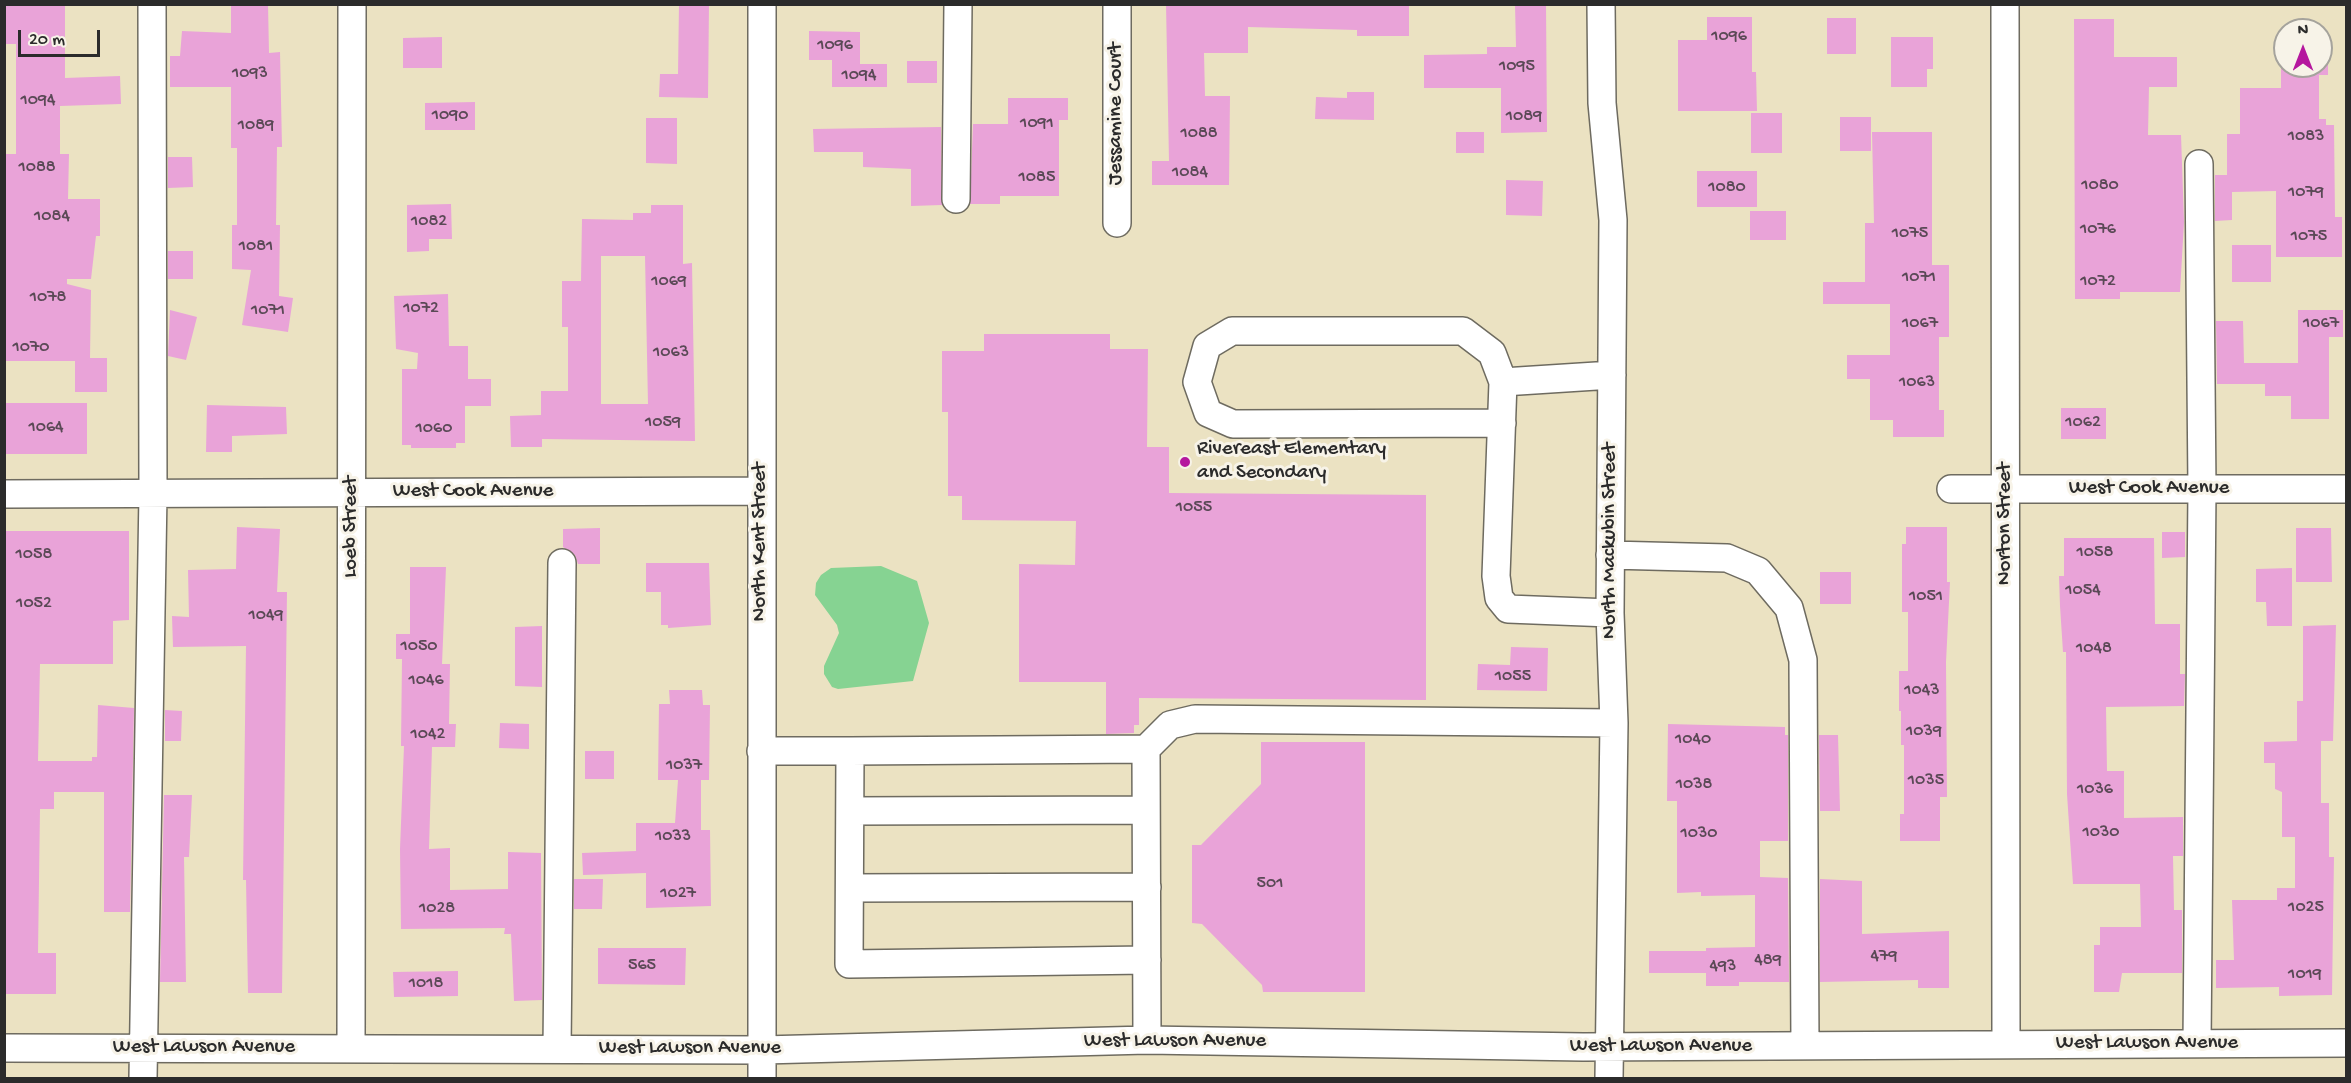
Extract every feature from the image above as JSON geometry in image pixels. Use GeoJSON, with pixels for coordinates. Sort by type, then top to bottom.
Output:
{"type":"FeatureCollection","features":[{"type":"Feature","properties":{"kind":"street"},"geometry":{"type":"LineString","coordinates":[[143,1078],[153,494],[152,4]]}},
{"type":"Feature","properties":{"kind":"street","name":"Loeb Street"},"geometry":{"type":"LineString","coordinates":[[351,1049],[352,4]]}},
{"type":"Feature","properties":{"kind":"street","name":"North Kent Street"},"geometry":{"type":"LineString","coordinates":[[762,4],[762,1078]]}},
{"type":"Feature","properties":{"kind":"street"},"geometry":{"type":"LineString","coordinates":[[956,199],[958,4]]}},
{"type":"Feature","properties":{"kind":"street","name":"Jessamine Court"},"geometry":{"type":"LineString","coordinates":[[1117,4],[1117,222]]}},
{"type":"Feature","properties":{"kind":"street","name":"North Mackubin Street"},"geometry":{"type":"LineString","coordinates":[[1601,4],[1602,104],[1613,220],[1610,613],[1614,723],[1609,1078]]}},
{"type":"Feature","properties":{"kind":"street","name":"Norton Street"},"geometry":{"type":"LineString","coordinates":[[2005,4],[2006,1044]]}},
{"type":"Feature","properties":{"kind":"street"},"geometry":{"type":"LineString","coordinates":[[2197,1043],[2202,489],[2199,164]]}},
{"type":"Feature","properties":{"kind":"street"},"geometry":{"type":"LineString","coordinates":[[1502,423],[1233,424],[1208,413],[1197,382],[1207,346],[1232,331],[1463,331],[1492,352],[1503,382],[1502,423],[1496,576],[1499,598],[1508,609],[1610,613]]}},
{"type":"Feature","properties":{"kind":"street"},"geometry":{"type":"LineString","coordinates":[[1503,382],[1612,375]]}},
{"type":"Feature","properties":{"kind":"street","name":"West Cook Avenue"},"geometry":{"type":"LineString","coordinates":[[1951,489],[2346,489]]}},
{"type":"Feature","properties":{"kind":"street","name":"West Cook Avenue"},"geometry":{"type":"LineString","coordinates":[[4,494],[762,491]]}},
{"type":"Feature","properties":{"kind":"street"},"geometry":{"type":"LineString","coordinates":[[1611,555],[1727,558],[1758,571],[1789,608],[1803,660],[1805,1046]]}},
{"type":"Feature","properties":{"kind":"street"},"geometry":{"type":"LineString","coordinates":[[557,1049],[562,563]]}},
{"type":"Feature","properties":{"kind":"street"},"geometry":{"type":"LineString","coordinates":[[761,751],[1146,749],[1170,725],[1195,719],[1614,723]]}},
{"type":"Feature","properties":{"kind":"street"},"geometry":{"type":"LineString","coordinates":[[1146,749],[1147,1040]]}},
{"type":"Feature","properties":{"kind":"street"},"geometry":{"type":"LineString","coordinates":[[850,751],[849,964],[1147,960]]}},
{"type":"Feature","properties":{"kind":"street"},"geometry":{"type":"LineString","coordinates":[[850,811],[1146,810]]}},
{"type":"Feature","properties":{"kind":"street"},"geometry":{"type":"LineString","coordinates":[[850,888],[1147,887]]}},
{"type":"Feature","properties":{"kind":"street","name":"West Lawson Avenue"},"geometry":{"type":"LineString","coordinates":[[4,1048],[763,1050],[1147,1040],[1610,1047],[2346,1043]]}},
{"type":"Feature","properties":{"kind":"green space"},"geometry":{"type":"Polygon","coordinates":[[[881,566],[917,581],[929,623],[913,681],[838,689],[832,687],[824,674],[824,666],[839,633],[837,625],[815,595],[816,583],[821,575],[831,568],[881,566]]]}},
{"type":"Feature","properties":{"kind":"building"},"geometry":{"type":"Polygon","coordinates":[[[4,4],[65,4],[65,78],[120,76],[121,104],[60,106],[60,154],[69,154],[68,199],[100,199],[100,236],[96,236],[91,279],[67,279],[67,284],[91,290],[90,358],[107,358],[107,392],[75,392],[75,361],[4,361],[4,154],[16,154],[16,44],[4,44],[4,4]]]}},
{"type":"Feature","properties":{"kind":"building"},"geometry":{"type":"Polygon","coordinates":[[[231,4],[268,4],[269,53],[280,52],[282,147],[277,147],[276,225],[280,225],[279,296],[293,298],[288,332],[242,325],[251,270],[232,269],[232,225],[237,225],[237,148],[231,148],[231,87],[170,87],[170,56],[180,56],[182,31],[231,33],[231,4]]]}},
{"type":"Feature","properties":{"kind":"building"},"geometry":{"type":"Polygon","coordinates":[[[679,4],[709,4],[708,98],[659,97],[660,74],[678,74],[679,4]]]}},
{"type":"Feature","properties":{"kind":"building"},"geometry":{"type":"Polygon","coordinates":[[[1166,4],[1409,4],[1409,36],[1357,36],[1357,30],[1248,27],[1248,53],[1204,53],[1205,96],[1230,96],[1229,185],[1152,185],[1152,161],[1169,161],[1166,4]]]}},
{"type":"Feature","properties":{"kind":"building"},"geometry":{"type":"Polygon","coordinates":[[[1515,4],[1546,4],[1547,132],[1501,133],[1501,88],[1424,88],[1424,55],[1487,54],[1487,47],[1516,47],[1515,4]]]}},
{"type":"Feature","properties":{"kind":"building"},"geometry":{"type":"Polygon","coordinates":[[[1707,17],[1752,17],[1752,72],[1756,72],[1757,111],[1678,111],[1678,40],[1707,40],[1707,17]]]}},
{"type":"Feature","properties":{"kind":"building"},"geometry":{"type":"Polygon","coordinates":[[[1827,18],[1856,18],[1856,54],[1827,54],[1827,18]]]}},
{"type":"Feature","properties":{"kind":"building"},"geometry":{"type":"Polygon","coordinates":[[[2074,19],[2114,19],[2114,57],[2177,57],[2177,87],[2149,87],[2148,135],[2181,135],[2184,222],[2180,292],[2120,292],[2120,299],[2075,299],[2074,19]]]}},
{"type":"Feature","properties":{"kind":"building"},"geometry":{"type":"Polygon","coordinates":[[[809,31],[860,32],[860,64],[887,64],[887,87],[832,87],[832,60],[809,60],[809,31]]]}},
{"type":"Feature","properties":{"kind":"building"},"geometry":{"type":"Polygon","coordinates":[[[442,37],[442,68],[403,68],[403,38],[442,37]]]}},
{"type":"Feature","properties":{"kind":"building"},"geometry":{"type":"Polygon","coordinates":[[[1891,37],[1933,37],[1933,69],[1927,69],[1927,87],[1891,87],[1891,37]]]}},
{"type":"Feature","properties":{"kind":"building"},"geometry":{"type":"Polygon","coordinates":[[[907,61],[937,61],[937,83],[907,83],[907,61]]]}},
{"type":"Feature","properties":{"kind":"building"},"geometry":{"type":"Polygon","coordinates":[[[2281,78],[2319,78],[2319,119],[2326,119],[2326,125],[2334,125],[2335,217],[2342,217],[2342,257],[2276,257],[2276,191],[2232,192],[2232,220],[2215,221],[2215,175],[2227,175],[2227,134],[2240,134],[2240,88],[2281,88],[2281,78]]]}},
{"type":"Feature","properties":{"kind":"building"},"geometry":{"type":"Polygon","coordinates":[[[1347,92],[1374,92],[1374,120],[1315,119],[1316,97],[1347,98],[1347,92]]]}},
{"type":"Feature","properties":{"kind":"building"},"geometry":{"type":"Polygon","coordinates":[[[1008,98],[1068,98],[1068,120],[1059,120],[1059,196],[1000,196],[1000,204],[970,204],[973,124],[1008,124],[1008,98]]]}},
{"type":"Feature","properties":{"kind":"building"},"geometry":{"type":"Polygon","coordinates":[[[475,102],[475,130],[425,130],[425,103],[475,102]]]}},
{"type":"Feature","properties":{"kind":"building"},"geometry":{"type":"Polygon","coordinates":[[[1751,113],[1782,113],[1782,153],[1751,153],[1751,113]]]}},
{"type":"Feature","properties":{"kind":"building"},"geometry":{"type":"Polygon","coordinates":[[[1840,117],[1871,117],[1871,151],[1840,151],[1840,117]]]}},
{"type":"Feature","properties":{"kind":"building"},"geometry":{"type":"Polygon","coordinates":[[[646,118],[677,118],[677,164],[646,163],[646,118]]]}},
{"type":"Feature","properties":{"kind":"building"},"geometry":{"type":"Polygon","coordinates":[[[941,127],[942,205],[911,206],[911,169],[863,167],[863,152],[814,152],[813,129],[941,127]]]}},
{"type":"Feature","properties":{"kind":"building"},"geometry":{"type":"Polygon","coordinates":[[[1456,132],[1484,132],[1484,153],[1456,153],[1456,132]]]}},
{"type":"Feature","properties":{"kind":"building"},"geometry":{"type":"Polygon","coordinates":[[[1872,132],[1932,132],[1932,265],[1949,265],[1949,337],[1939,337],[1939,410],[1944,410],[1944,437],[1893,437],[1893,420],[1870,420],[1870,379],[1847,379],[1847,355],[1890,355],[1890,304],[1823,304],[1823,282],[1865,282],[1865,223],[1874,223],[1872,132]]]}},
{"type":"Feature","properties":{"kind":"building"},"geometry":{"type":"Polygon","coordinates":[[[168,157],[192,157],[193,187],[168,188],[168,157]]]}},
{"type":"Feature","properties":{"kind":"building"},"geometry":{"type":"Polygon","coordinates":[[[1697,171],[1757,171],[1757,207],[1697,207],[1697,171]]]}},
{"type":"Feature","properties":{"kind":"building"},"geometry":{"type":"Polygon","coordinates":[[[1506,180],[1543,181],[1542,216],[1506,215],[1506,180]]]}},
{"type":"Feature","properties":{"kind":"building"},"geometry":{"type":"Polygon","coordinates":[[[451,204],[452,239],[429,239],[429,251],[407,252],[407,205],[451,204]]]}},
{"type":"Feature","properties":{"kind":"building"},"geometry":{"type":"Polygon","coordinates":[[[651,205],[683,205],[683,264],[692,263],[695,441],[542,439],[542,447],[511,447],[510,416],[541,415],[541,391],[568,391],[568,327],[562,327],[562,281],[581,281],[582,219],[633,220],[633,213],[651,213],[651,205]],[[601,256],[601,404],[648,404],[645,256],[601,256]]]}},
{"type":"Feature","properties":{"kind":"building"},"geometry":{"type":"Polygon","coordinates":[[[1750,211],[1786,211],[1786,240],[1750,240],[1750,211]]]}},
{"type":"Feature","properties":{"kind":"building"},"geometry":{"type":"Polygon","coordinates":[[[2232,245],[2271,245],[2271,282],[2232,282],[2232,245]]]}},
{"type":"Feature","properties":{"kind":"building"},"geometry":{"type":"Polygon","coordinates":[[[168,251],[193,251],[193,279],[168,279],[168,251]]]}},
{"type":"Feature","properties":{"kind":"building"},"geometry":{"type":"Polygon","coordinates":[[[448,294],[449,346],[468,346],[468,379],[491,379],[491,406],[465,406],[465,443],[456,443],[456,448],[411,448],[411,445],[402,445],[402,369],[417,369],[418,353],[396,349],[394,296],[448,294]]]}},
{"type":"Feature","properties":{"kind":"building"},"geometry":{"type":"Polygon","coordinates":[[[170,310],[197,317],[186,360],[168,356],[170,310]]]}},
{"type":"Feature","properties":{"kind":"building"},"geometry":{"type":"Polygon","coordinates":[[[2298,310],[2343,310],[2343,337],[2329,337],[2329,419],[2291,419],[2291,396],[2265,396],[2265,384],[2217,384],[2216,321],[2243,321],[2244,363],[2298,363],[2298,310]]]}},
{"type":"Feature","properties":{"kind":"building"},"geometry":{"type":"Polygon","coordinates":[[[984,334],[1110,334],[1110,349],[1148,349],[1147,447],[1169,447],[1169,493],[1426,495],[1426,700],[1139,698],[1139,725],[1134,725],[1134,733],[1106,734],[1106,682],[1019,682],[1019,564],[1075,565],[1076,521],[962,520],[962,496],[948,496],[948,412],[942,412],[942,351],[984,351],[984,334]]]}},
{"type":"Feature","properties":{"kind":"building"},"geometry":{"type":"Polygon","coordinates":[[[4,403],[87,403],[87,454],[4,454],[4,403]]]}},
{"type":"Feature","properties":{"kind":"building"},"geometry":{"type":"Polygon","coordinates":[[[207,405],[286,407],[287,434],[232,436],[232,452],[206,452],[207,405]]]}},
{"type":"Feature","properties":{"kind":"building"},"geometry":{"type":"Polygon","coordinates":[[[2061,408],[2106,408],[2106,439],[2061,439],[2061,408]]]}},
{"type":"Feature","properties":{"kind":"building"},"geometry":{"type":"Polygon","coordinates":[[[237,527],[280,529],[277,592],[287,592],[282,993],[248,993],[246,880],[243,880],[246,646],[173,647],[172,616],[189,617],[188,570],[236,569],[237,527]]]}},
{"type":"Feature","properties":{"kind":"building"},"geometry":{"type":"Polygon","coordinates":[[[1906,527],[1947,527],[1947,582],[1950,582],[1946,662],[1947,797],[1940,797],[1940,841],[1900,841],[1900,814],[1904,814],[1904,745],[1901,745],[1899,671],[1908,671],[1908,612],[1902,612],[1902,544],[1906,544],[1906,527]]]}},
{"type":"Feature","properties":{"kind":"building"},"geometry":{"type":"Polygon","coordinates":[[[600,528],[600,564],[578,564],[575,555],[563,547],[563,529],[600,528]]]}},
{"type":"Feature","properties":{"kind":"building"},"geometry":{"type":"Polygon","coordinates":[[[2296,528],[2331,528],[2332,582],[2296,582],[2296,528]]]}},
{"type":"Feature","properties":{"kind":"building"},"geometry":{"type":"Polygon","coordinates":[[[4,531],[129,531],[129,620],[113,621],[113,664],[40,664],[38,761],[92,761],[92,757],[97,757],[98,705],[134,708],[130,912],[104,912],[104,792],[54,792],[54,809],[40,809],[38,953],[56,953],[56,994],[4,994],[4,531]]]}},
{"type":"Feature","properties":{"kind":"building"},"geometry":{"type":"Polygon","coordinates":[[[2162,532],[2185,532],[2185,557],[2162,558],[2162,532]]]}},
{"type":"Feature","properties":{"kind":"building"},"geometry":{"type":"Polygon","coordinates":[[[2064,538],[2154,538],[2155,624],[2180,624],[2180,674],[2185,674],[2184,706],[2106,707],[2107,771],[2124,771],[2124,818],[2183,817],[2183,856],[2173,856],[2174,910],[2182,910],[2182,973],[2122,973],[2119,992],[2094,992],[2094,945],[2100,945],[2100,927],[2141,927],[2140,884],[2073,884],[2067,794],[2066,652],[2063,652],[2059,576],[2064,576],[2064,538]]]}},
{"type":"Feature","properties":{"kind":"building"},"geometry":{"type":"Polygon","coordinates":[[[646,563],[709,563],[711,625],[668,628],[668,625],[661,625],[661,592],[646,592],[646,563]]]}},
{"type":"Feature","properties":{"kind":"building"},"geometry":{"type":"Polygon","coordinates":[[[410,567],[446,567],[442,664],[450,664],[449,724],[456,724],[455,747],[432,747],[429,849],[450,848],[450,890],[508,889],[508,852],[541,853],[542,1000],[514,1001],[511,934],[504,934],[505,928],[401,929],[400,849],[404,746],[401,746],[402,659],[396,659],[396,634],[410,634],[410,567]]]}},
{"type":"Feature","properties":{"kind":"building"},"geometry":{"type":"Polygon","coordinates":[[[2292,568],[2292,626],[2267,626],[2266,602],[2256,602],[2256,569],[2292,568]]]}},
{"type":"Feature","properties":{"kind":"building"},"geometry":{"type":"Polygon","coordinates":[[[1820,572],[1851,572],[1851,604],[1820,604],[1820,572]]]}},
{"type":"Feature","properties":{"kind":"building"},"geometry":{"type":"Polygon","coordinates":[[[2336,625],[2333,741],[2321,741],[2321,803],[2329,803],[2329,857],[2334,857],[2332,995],[2279,996],[2279,987],[2216,988],[2216,960],[2234,960],[2232,900],[2277,900],[2277,888],[2295,888],[2295,837],[2282,837],[2282,792],[2275,789],[2275,763],[2264,763],[2264,742],[2297,741],[2297,701],[2303,701],[2303,626],[2336,625]]]}},
{"type":"Feature","properties":{"kind":"building"},"geometry":{"type":"Polygon","coordinates":[[[542,626],[542,687],[515,686],[515,627],[542,626]]]}},
{"type":"Feature","properties":{"kind":"building"},"geometry":{"type":"Polygon","coordinates":[[[1511,647],[1548,648],[1547,691],[1477,690],[1478,664],[1510,665],[1511,647]]]}},
{"type":"Feature","properties":{"kind":"building"},"geometry":{"type":"Polygon","coordinates":[[[669,690],[702,690],[703,705],[710,705],[709,780],[701,780],[701,830],[710,830],[711,906],[646,908],[646,873],[583,875],[582,853],[636,851],[636,823],[675,823],[678,780],[658,780],[659,704],[670,704],[669,690]]]}},
{"type":"Feature","properties":{"kind":"building"},"geometry":{"type":"Polygon","coordinates":[[[165,710],[182,711],[181,741],[165,741],[165,710]]]}},
{"type":"Feature","properties":{"kind":"building"},"geometry":{"type":"Polygon","coordinates":[[[500,723],[529,724],[529,749],[499,748],[500,723]]]}},
{"type":"Feature","properties":{"kind":"building"},"geometry":{"type":"Polygon","coordinates":[[[1668,724],[1785,727],[1785,735],[1788,735],[1788,841],[1760,841],[1760,877],[1788,878],[1789,982],[1739,982],[1739,986],[1706,986],[1706,973],[1649,973],[1649,951],[1706,951],[1706,948],[1755,947],[1755,895],[1701,896],[1701,892],[1677,893],[1677,801],[1667,801],[1668,724]]]}},
{"type":"Feature","properties":{"kind":"building"},"geometry":{"type":"Polygon","coordinates":[[[1819,735],[1838,735],[1840,811],[1820,811],[1819,735]]]}},
{"type":"Feature","properties":{"kind":"building"},"geometry":{"type":"Polygon","coordinates":[[[1261,742],[1365,742],[1365,992],[1263,992],[1262,985],[1202,924],[1192,923],[1192,845],[1201,845],[1261,784],[1261,742]]]}},
{"type":"Feature","properties":{"kind":"building"},"geometry":{"type":"Polygon","coordinates":[[[585,751],[614,751],[614,779],[585,779],[585,751]]]}},
{"type":"Feature","properties":{"kind":"building"},"geometry":{"type":"Polygon","coordinates":[[[164,795],[192,795],[189,857],[184,857],[186,982],[160,982],[164,795]]]}},
{"type":"Feature","properties":{"kind":"building"},"geometry":{"type":"Polygon","coordinates":[[[574,879],[603,879],[602,909],[574,909],[574,879]]]}},
{"type":"Feature","properties":{"kind":"building"},"geometry":{"type":"Polygon","coordinates":[[[1820,879],[1862,881],[1862,934],[1949,931],[1949,988],[1918,988],[1918,980],[1820,982],[1820,879]]]}},
{"type":"Feature","properties":{"kind":"building"},"geometry":{"type":"Polygon","coordinates":[[[598,948],[686,948],[685,985],[598,984],[598,948]]]}},
{"type":"Feature","properties":{"kind":"building"},"geometry":{"type":"Polygon","coordinates":[[[458,971],[458,996],[394,997],[393,972],[458,971]]]}},
{"type":"Feature","properties":{"kind":"place","name":"Rivereast Elementary and Secondary"},"geometry":{"type":"Point","coordinates":[1185,462]}}]}
